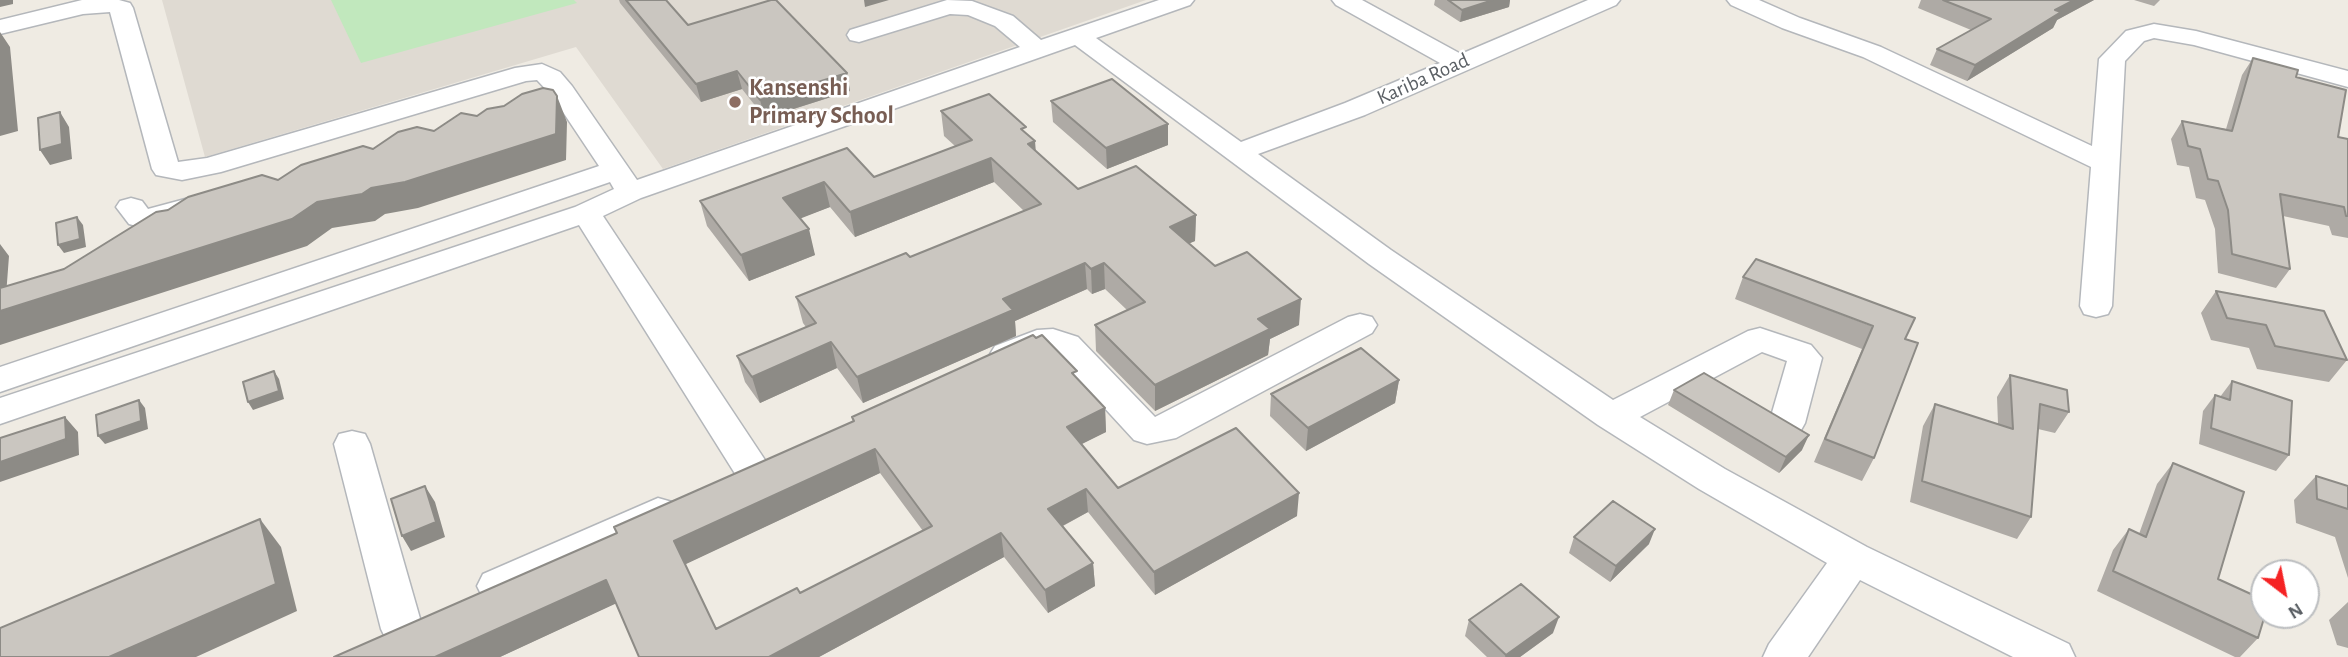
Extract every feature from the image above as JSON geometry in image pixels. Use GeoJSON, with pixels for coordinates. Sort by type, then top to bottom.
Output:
{"type":"FeatureCollection","features":[{"type":"Feature","properties":{"kind":"street"},"geometry":{"type":"LineString","coordinates":[[0,380],[1078,36],[1182,0]]}},
{"type":"Feature","properties":{"kind":"street"},"geometry":{"type":"LineString","coordinates":[[1344,0],[1458,63]]}},
{"type":"Feature","properties":{"kind":"street","name":"Kariba Road"},"geometry":{"type":"LineString","coordinates":[[1236,153],[1355,109],[1608,0]]}},
{"type":"Feature","properties":{"kind":"street"},"geometry":{"type":"LineString","coordinates":[[1739,0],[1872,52],[2106,163]]}},
{"type":"Feature","properties":{"kind":"street"},"geometry":{"type":"LineString","coordinates":[[0,27],[83,7],[107,4],[121,8],[166,169],[211,166],[524,73],[541,72],[551,78],[550,96],[623,181]]}},
{"type":"Feature","properties":{"kind":"street"},"geometry":{"type":"LineString","coordinates":[[859,35],[948,7],[972,8],[1003,22],[1037,49]]}},
{"type":"Feature","properties":{"kind":"street"},"geometry":{"type":"LineString","coordinates":[[2096,306],[2112,59],[2135,36],[2154,31],[2196,38],[2348,79]]}},
{"type":"Feature","properties":{"kind":"street"},"geometry":{"type":"LineString","coordinates":[[1078,36],[1380,257],[1611,416],[1712,479],[1853,558],[2054,657]]}},
{"type":"Feature","properties":{"kind":"street"},"geometry":{"type":"LineString","coordinates":[[0,411],[586,213],[623,181]]}},
{"type":"Feature","properties":{"kind":"street"},"geometry":{"type":"LineString","coordinates":[[131,207],[140,218],[152,218],[218,198]]}},
{"type":"Feature","properties":{"kind":"street"},"geometry":{"type":"LineString","coordinates":[[586,213],[752,470]]}},
{"type":"Feature","properties":{"kind":"street"},"geometry":{"type":"LineString","coordinates":[[975,369],[1037,341],[1053,340],[1066,345],[1147,432],[1163,429],[1360,325]]}},
{"type":"Feature","properties":{"kind":"street"},"geometry":{"type":"LineString","coordinates":[[1611,416],[1760,339],[1799,353],[1805,358],[1787,424]]}},
{"type":"Feature","properties":{"kind":"street"},"geometry":{"type":"LineString","coordinates":[[352,444],[402,629]]}},
{"type":"Feature","properties":{"kind":"street"},"geometry":{"type":"LineString","coordinates":[[464,601],[690,498]]}},
{"type":"Feature","properties":{"kind":"street"},"geometry":{"type":"LineString","coordinates":[[1784,657],[1853,558]]}},
{"type":"Feature","properties":{"kind":"shaded area","name":"Kansenshi Primary School"},"geometry":{"type":"Polygon","coordinates":[[[162,0],[1146,0],[663,169],[576,47],[205,157],[162,0]]]}},
{"type":"Feature","properties":{"kind":"green space"},"geometry":{"type":"Polygon","coordinates":[[[331,0],[574,0],[577,3],[361,63],[331,0]]]}},
{"type":"Feature","properties":{"kind":"building"},"geometry":{"type":"Polygon","coordinates":[[[626,0],[666,0],[688,25],[776,0],[847,73],[760,100],[737,71],[696,84],[626,0]]]}},
{"type":"Feature","properties":{"kind":"building"},"geometry":{"type":"Polygon","coordinates":[[[1448,0],[1493,0],[1462,10],[1448,0]]]}},
{"type":"Feature","properties":{"kind":"building"},"geometry":{"type":"Polygon","coordinates":[[[1943,0],[2074,0],[2055,10],[2061,12],[1975,65],[1937,49],[1991,19],[1943,0]]]}},
{"type":"Feature","properties":{"kind":"building"},"geometry":{"type":"Polygon","coordinates":[[[2253,58],[2298,70],[2296,77],[2346,90],[2338,137],[2348,139],[2348,216],[2344,207],[2280,194],[2290,269],[2232,254],[2228,210],[2218,181],[2208,179],[2200,149],[2188,146],[2182,121],[2232,131],[2253,58]]]}},
{"type":"Feature","properties":{"kind":"building"},"geometry":{"type":"Polygon","coordinates":[[[1112,79],[1168,124],[1106,148],[1051,101],[1112,79]]]}},
{"type":"Feature","properties":{"kind":"building"},"geometry":{"type":"Polygon","coordinates":[[[543,88],[553,90],[557,96],[556,134],[405,182],[371,188],[362,194],[317,202],[292,219],[0,311],[0,288],[64,269],[156,212],[168,210],[188,197],[262,175],[278,180],[301,165],[363,146],[373,149],[398,132],[417,127],[434,131],[461,113],[477,116],[487,109],[504,106],[522,94],[543,88]]]}},
{"type":"Feature","properties":{"kind":"building"},"geometry":{"type":"Polygon","coordinates":[[[989,94],[1026,127],[1021,129],[1035,141],[1028,144],[1078,189],[1136,166],[1196,215],[1170,227],[1215,266],[1247,252],[1301,299],[1258,319],[1270,329],[1155,385],[1095,325],[1145,302],[1104,263],[1091,269],[1085,263],[1003,299],[1013,310],[857,377],[831,342],[752,377],[737,356],[816,323],[796,297],[906,253],[910,257],[1041,204],[991,158],[850,212],[824,182],[783,198],[809,229],[741,255],[700,201],[847,148],[874,177],[972,140],[941,111],[989,94]]]}},
{"type":"Feature","properties":{"kind":"building"},"geometry":{"type":"Polygon","coordinates":[[[60,112],[62,144],[40,150],[38,118],[60,112]]]}},
{"type":"Feature","properties":{"kind":"building"},"geometry":{"type":"Polygon","coordinates":[[[77,217],[80,239],[58,245],[56,223],[77,217]]]}},
{"type":"Feature","properties":{"kind":"building"},"geometry":{"type":"Polygon","coordinates":[[[1756,259],[1915,318],[1905,339],[1918,343],[1874,458],[1825,439],[1873,326],[1743,277],[1756,259]]]}},
{"type":"Feature","properties":{"kind":"building"},"geometry":{"type":"Polygon","coordinates":[[[2216,291],[2324,311],[2347,360],[2275,346],[2266,325],[2227,318],[2216,291]]]}},
{"type":"Feature","properties":{"kind":"building"},"geometry":{"type":"Polygon","coordinates":[[[1033,335],[1036,338],[1042,335],[1077,371],[1072,373],[1105,408],[1067,427],[1118,488],[1236,428],[1299,493],[1154,572],[1086,489],[1048,509],[1093,563],[1045,590],[1001,533],[769,657],[639,657],[606,580],[435,657],[334,657],[617,533],[614,527],[854,421],[852,417],[1033,335]],[[875,449],[674,541],[716,629],[797,588],[800,593],[932,526],[875,449]]]}},
{"type":"Feature","properties":{"kind":"building"},"geometry":{"type":"Polygon","coordinates":[[[1361,348],[1399,380],[1308,428],[1271,394],[1361,348]]]}},
{"type":"Feature","properties":{"kind":"building"},"geometry":{"type":"Polygon","coordinates":[[[274,371],[279,391],[248,402],[243,382],[274,371]]]}},
{"type":"Feature","properties":{"kind":"building"},"geometry":{"type":"Polygon","coordinates":[[[1704,373],[1809,435],[1786,457],[1674,390],[1704,373]]]}},
{"type":"Feature","properties":{"kind":"building"},"geometry":{"type":"Polygon","coordinates":[[[2010,375],[2067,390],[2069,412],[2040,404],[2031,517],[1922,481],[1935,404],[2013,429],[2010,375]]]}},
{"type":"Feature","properties":{"kind":"building"},"geometry":{"type":"Polygon","coordinates":[[[2232,381],[2292,401],[2289,455],[2211,428],[2215,395],[2230,400],[2232,381]]]}},
{"type":"Feature","properties":{"kind":"building"},"geometry":{"type":"Polygon","coordinates":[[[139,400],[141,421],[98,436],[96,415],[139,400]]]}},
{"type":"Feature","properties":{"kind":"building"},"geometry":{"type":"Polygon","coordinates":[[[65,417],[66,439],[0,462],[0,438],[65,417]]]}},
{"type":"Feature","properties":{"kind":"building"},"geometry":{"type":"Polygon","coordinates":[[[2173,463],[2244,492],[2218,579],[2250,594],[2250,629],[2261,629],[2258,638],[2113,571],[2129,529],[2146,537],[2173,463]]]}},
{"type":"Feature","properties":{"kind":"building"},"geometry":{"type":"Polygon","coordinates":[[[2316,476],[2348,486],[2348,509],[2317,499],[2316,476]]]}},
{"type":"Feature","properties":{"kind":"building"},"geometry":{"type":"Polygon","coordinates":[[[425,486],[436,522],[402,536],[391,499],[425,486]]]}},
{"type":"Feature","properties":{"kind":"building"},"geometry":{"type":"Polygon","coordinates":[[[1613,501],[1655,529],[1616,566],[1574,537],[1613,501]]]}},
{"type":"Feature","properties":{"kind":"building"},"geometry":{"type":"Polygon","coordinates":[[[260,519],[276,584],[109,657],[0,657],[0,628],[260,519]]]}},
{"type":"Feature","properties":{"kind":"building"},"geometry":{"type":"Polygon","coordinates":[[[1521,584],[1559,617],[1506,655],[1469,620],[1521,584]]]}},
{"type":"Feature","properties":{"kind":"place","name":"Kansenshi Primary School"},"geometry":{"type":"Point","coordinates":[735,102]}}]}
